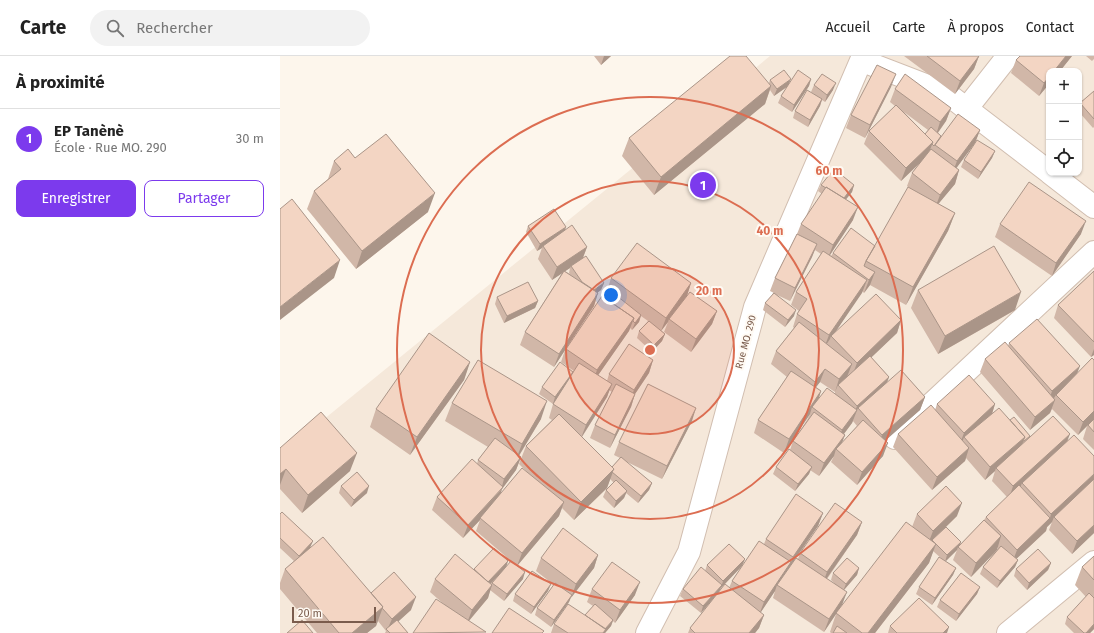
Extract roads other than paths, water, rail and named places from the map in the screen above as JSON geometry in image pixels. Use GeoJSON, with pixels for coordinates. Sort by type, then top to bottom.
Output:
{"type":"FeatureCollection","features":[{"type":"Feature","properties":{"kind":"street"},"geometry":{"type":"LineString","coordinates":[[967,108],[1008,56]]}},
{"type":"Feature","properties":{"kind":"street"},"geometry":{"type":"LineString","coordinates":[[862,58],[946,93],[1046,169]]}},
{"type":"Feature","properties":{"kind":"street","name":"Rue MO. 290"},"geometry":{"type":"LineString","coordinates":[[647,633],[689,552],[755,307],[862,58]]}},
{"type":"Feature","properties":{"kind":"street"},"geometry":{"type":"LineString","coordinates":[[1055,176],[1094,207]]}},
{"type":"Feature","properties":{"kind":"street"},"geometry":{"type":"LineString","coordinates":[[895,438],[1094,252]]}},
{"type":"Feature","properties":{"kind":"street"},"geometry":{"type":"LineString","coordinates":[[1008,633],[1094,562]]}},
{"type":"Feature","properties":{"kind":"place","name":"EP Tanènè"},"geometry":{"type":"Point","coordinates":[703,185]}}]}
